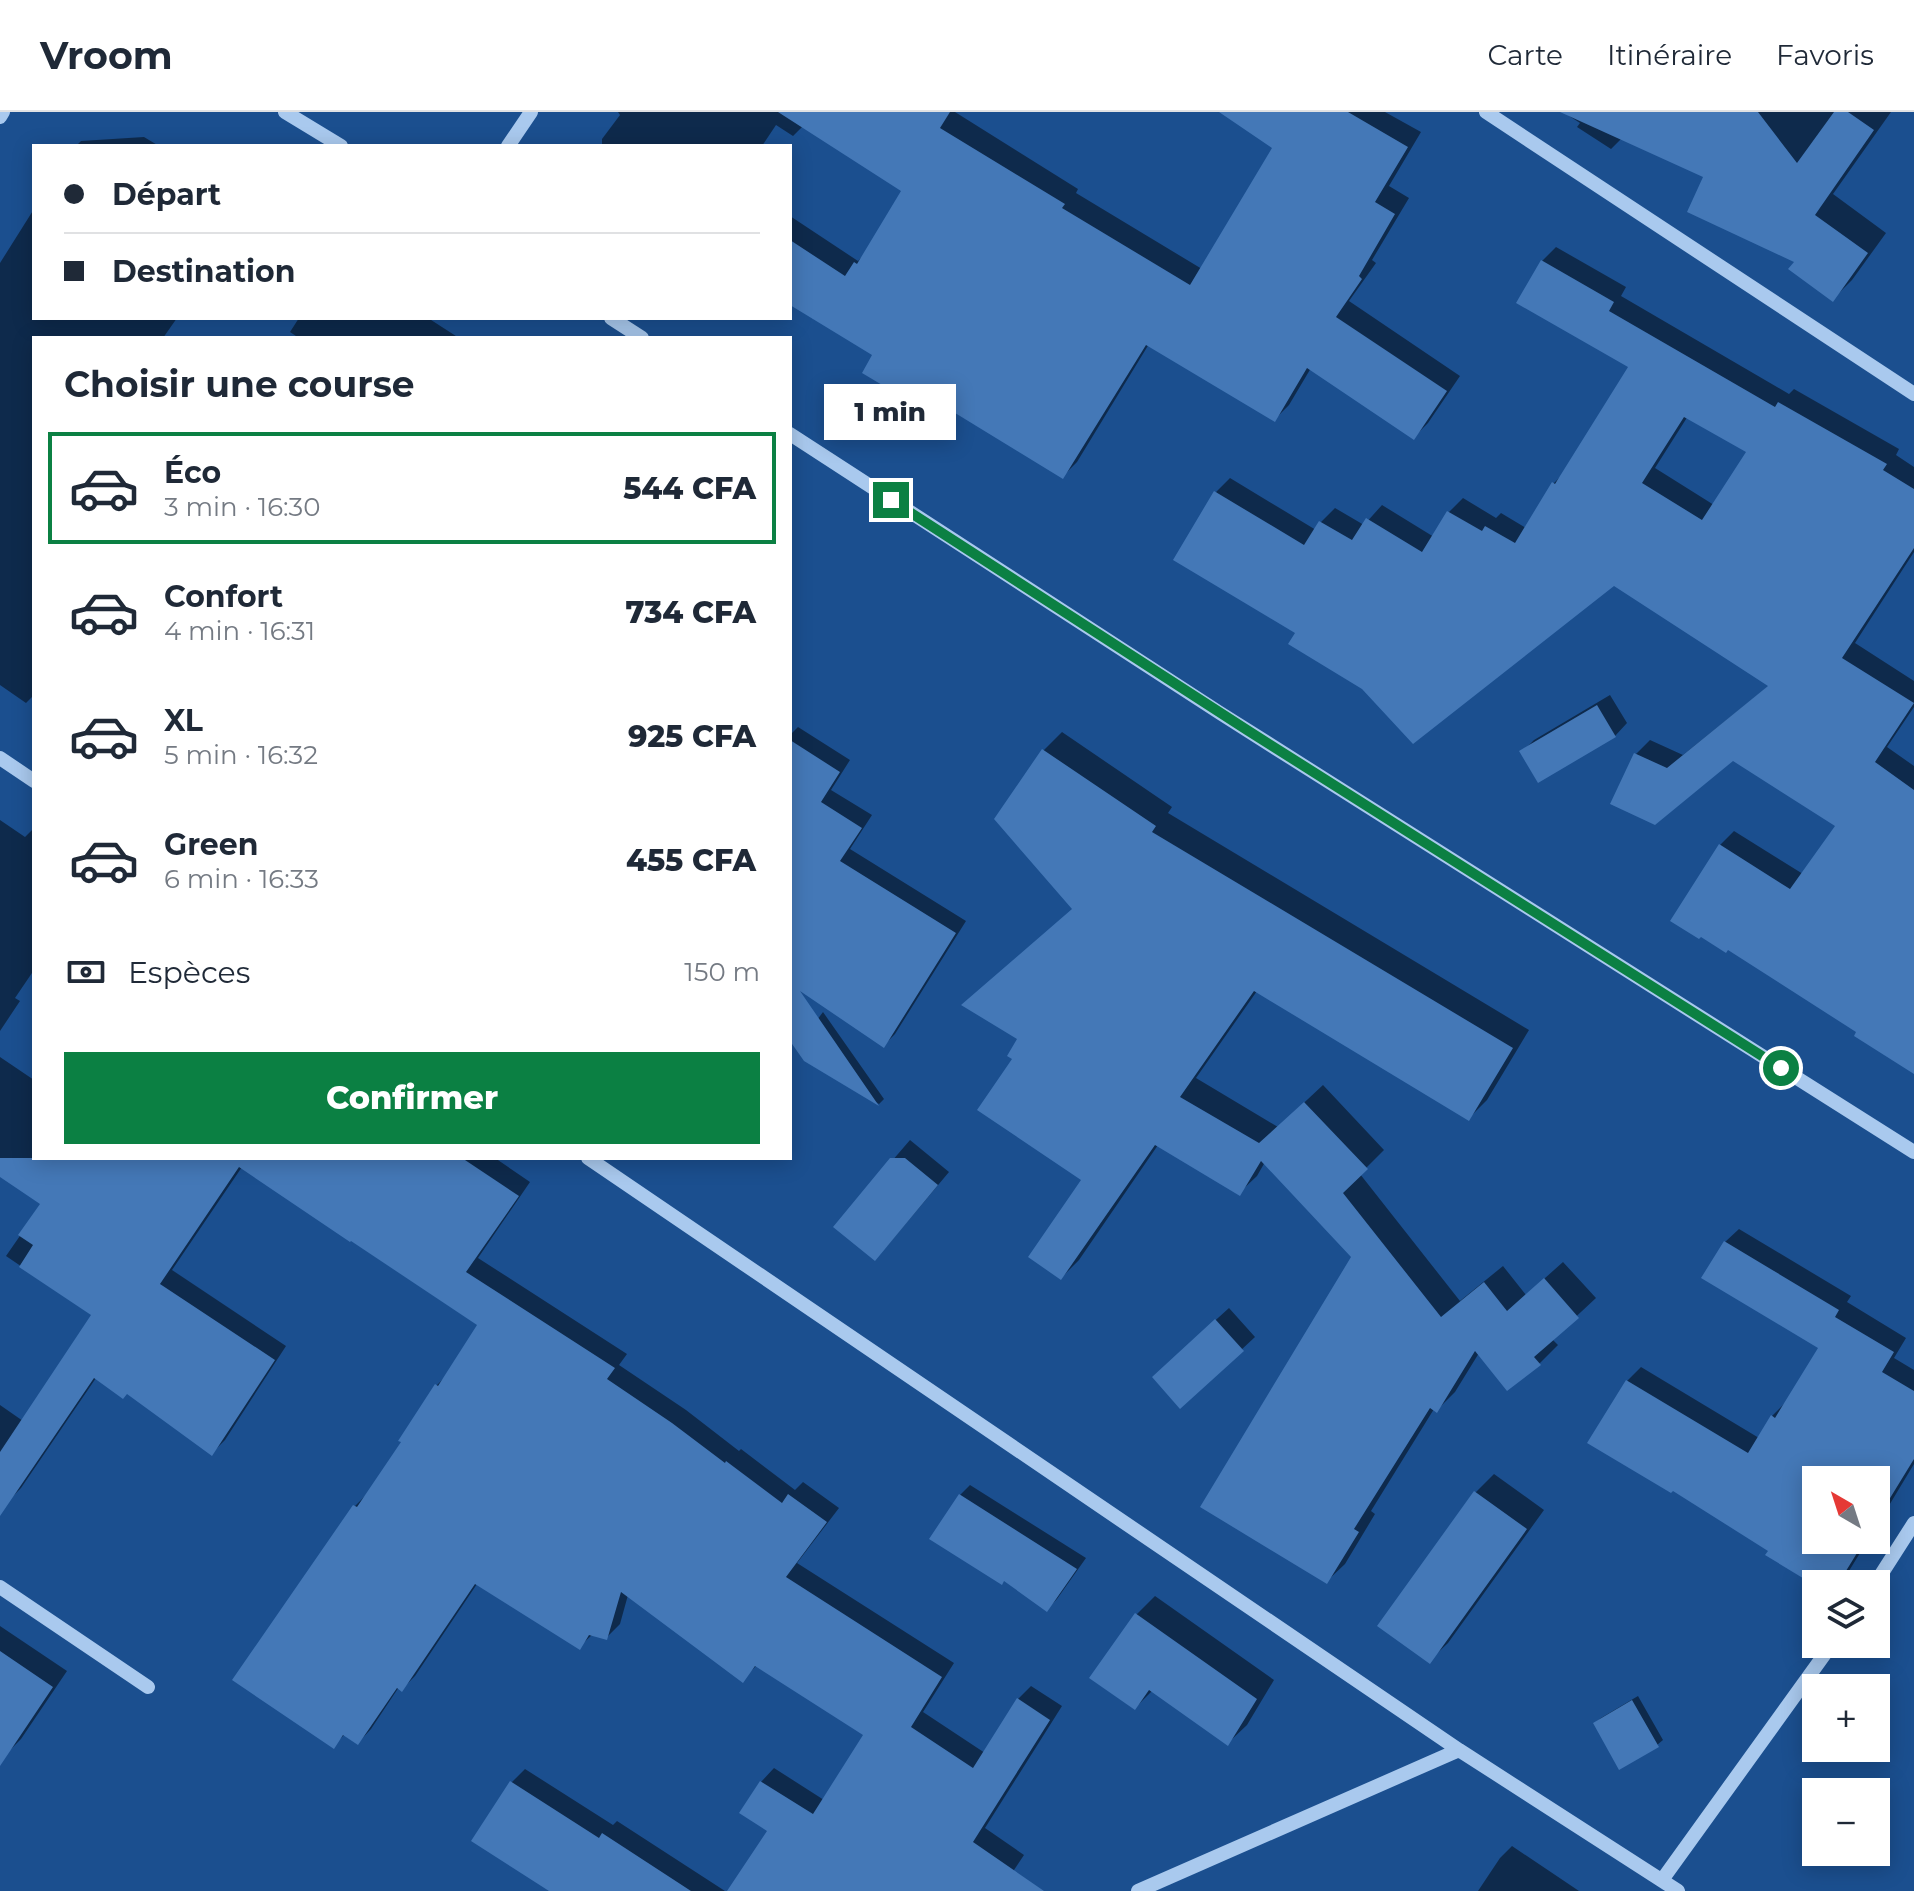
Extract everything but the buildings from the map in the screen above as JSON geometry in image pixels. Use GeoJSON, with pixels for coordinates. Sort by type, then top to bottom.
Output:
{"type":"FeatureCollection","features":[{"type":"Feature","properties":{"kind":"street"},"geometry":{"type":"LineString","coordinates":[[0,117],[3,112]]}},
{"type":"Feature","properties":{"kind":"street"},"geometry":{"type":"LineString","coordinates":[[285,112],[338,144]]}},
{"type":"Feature","properties":{"kind":"street"},"geometry":{"type":"LineString","coordinates":[[509,144],[531,112]]}},
{"type":"Feature","properties":{"kind":"street"},"geometry":{"type":"LineString","coordinates":[[1486,112],[1914,394]]}},
{"type":"Feature","properties":{"kind":"street"},"geometry":{"type":"LineString","coordinates":[[614,320],[639,336]]}},
{"type":"Feature","properties":{"kind":"street"},"geometry":{"type":"LineString","coordinates":[[792,435],[1233,722],[1914,1152]]}},
{"type":"Feature","properties":{"kind":"street"},"geometry":{"type":"LineString","coordinates":[[0,758],[32,780]]}},
{"type":"Feature","properties":{"kind":"street"},"geometry":{"type":"LineString","coordinates":[[591,1160],[1459,1750],[1678,1891]]}},
{"type":"Feature","properties":{"kind":"street"},"geometry":{"type":"LineString","coordinates":[[1884,1570],[1914,1523]]}},
{"type":"Feature","properties":{"kind":"street"},"geometry":{"type":"LineString","coordinates":[[0,1587],[148,1687]]}},
{"type":"Feature","properties":{"kind":"street"},"geometry":{"type":"LineString","coordinates":[[1662,1880],[1822,1658]]}},
{"type":"Feature","properties":{"kind":"street"},"geometry":{"type":"LineString","coordinates":[[1138,1891],[1459,1750]]}},
{"type":"Feature","properties":{"kind":"route"},"geometry":{"type":"LineString","coordinates":[[891,500],[1781,1068]]}}]}
